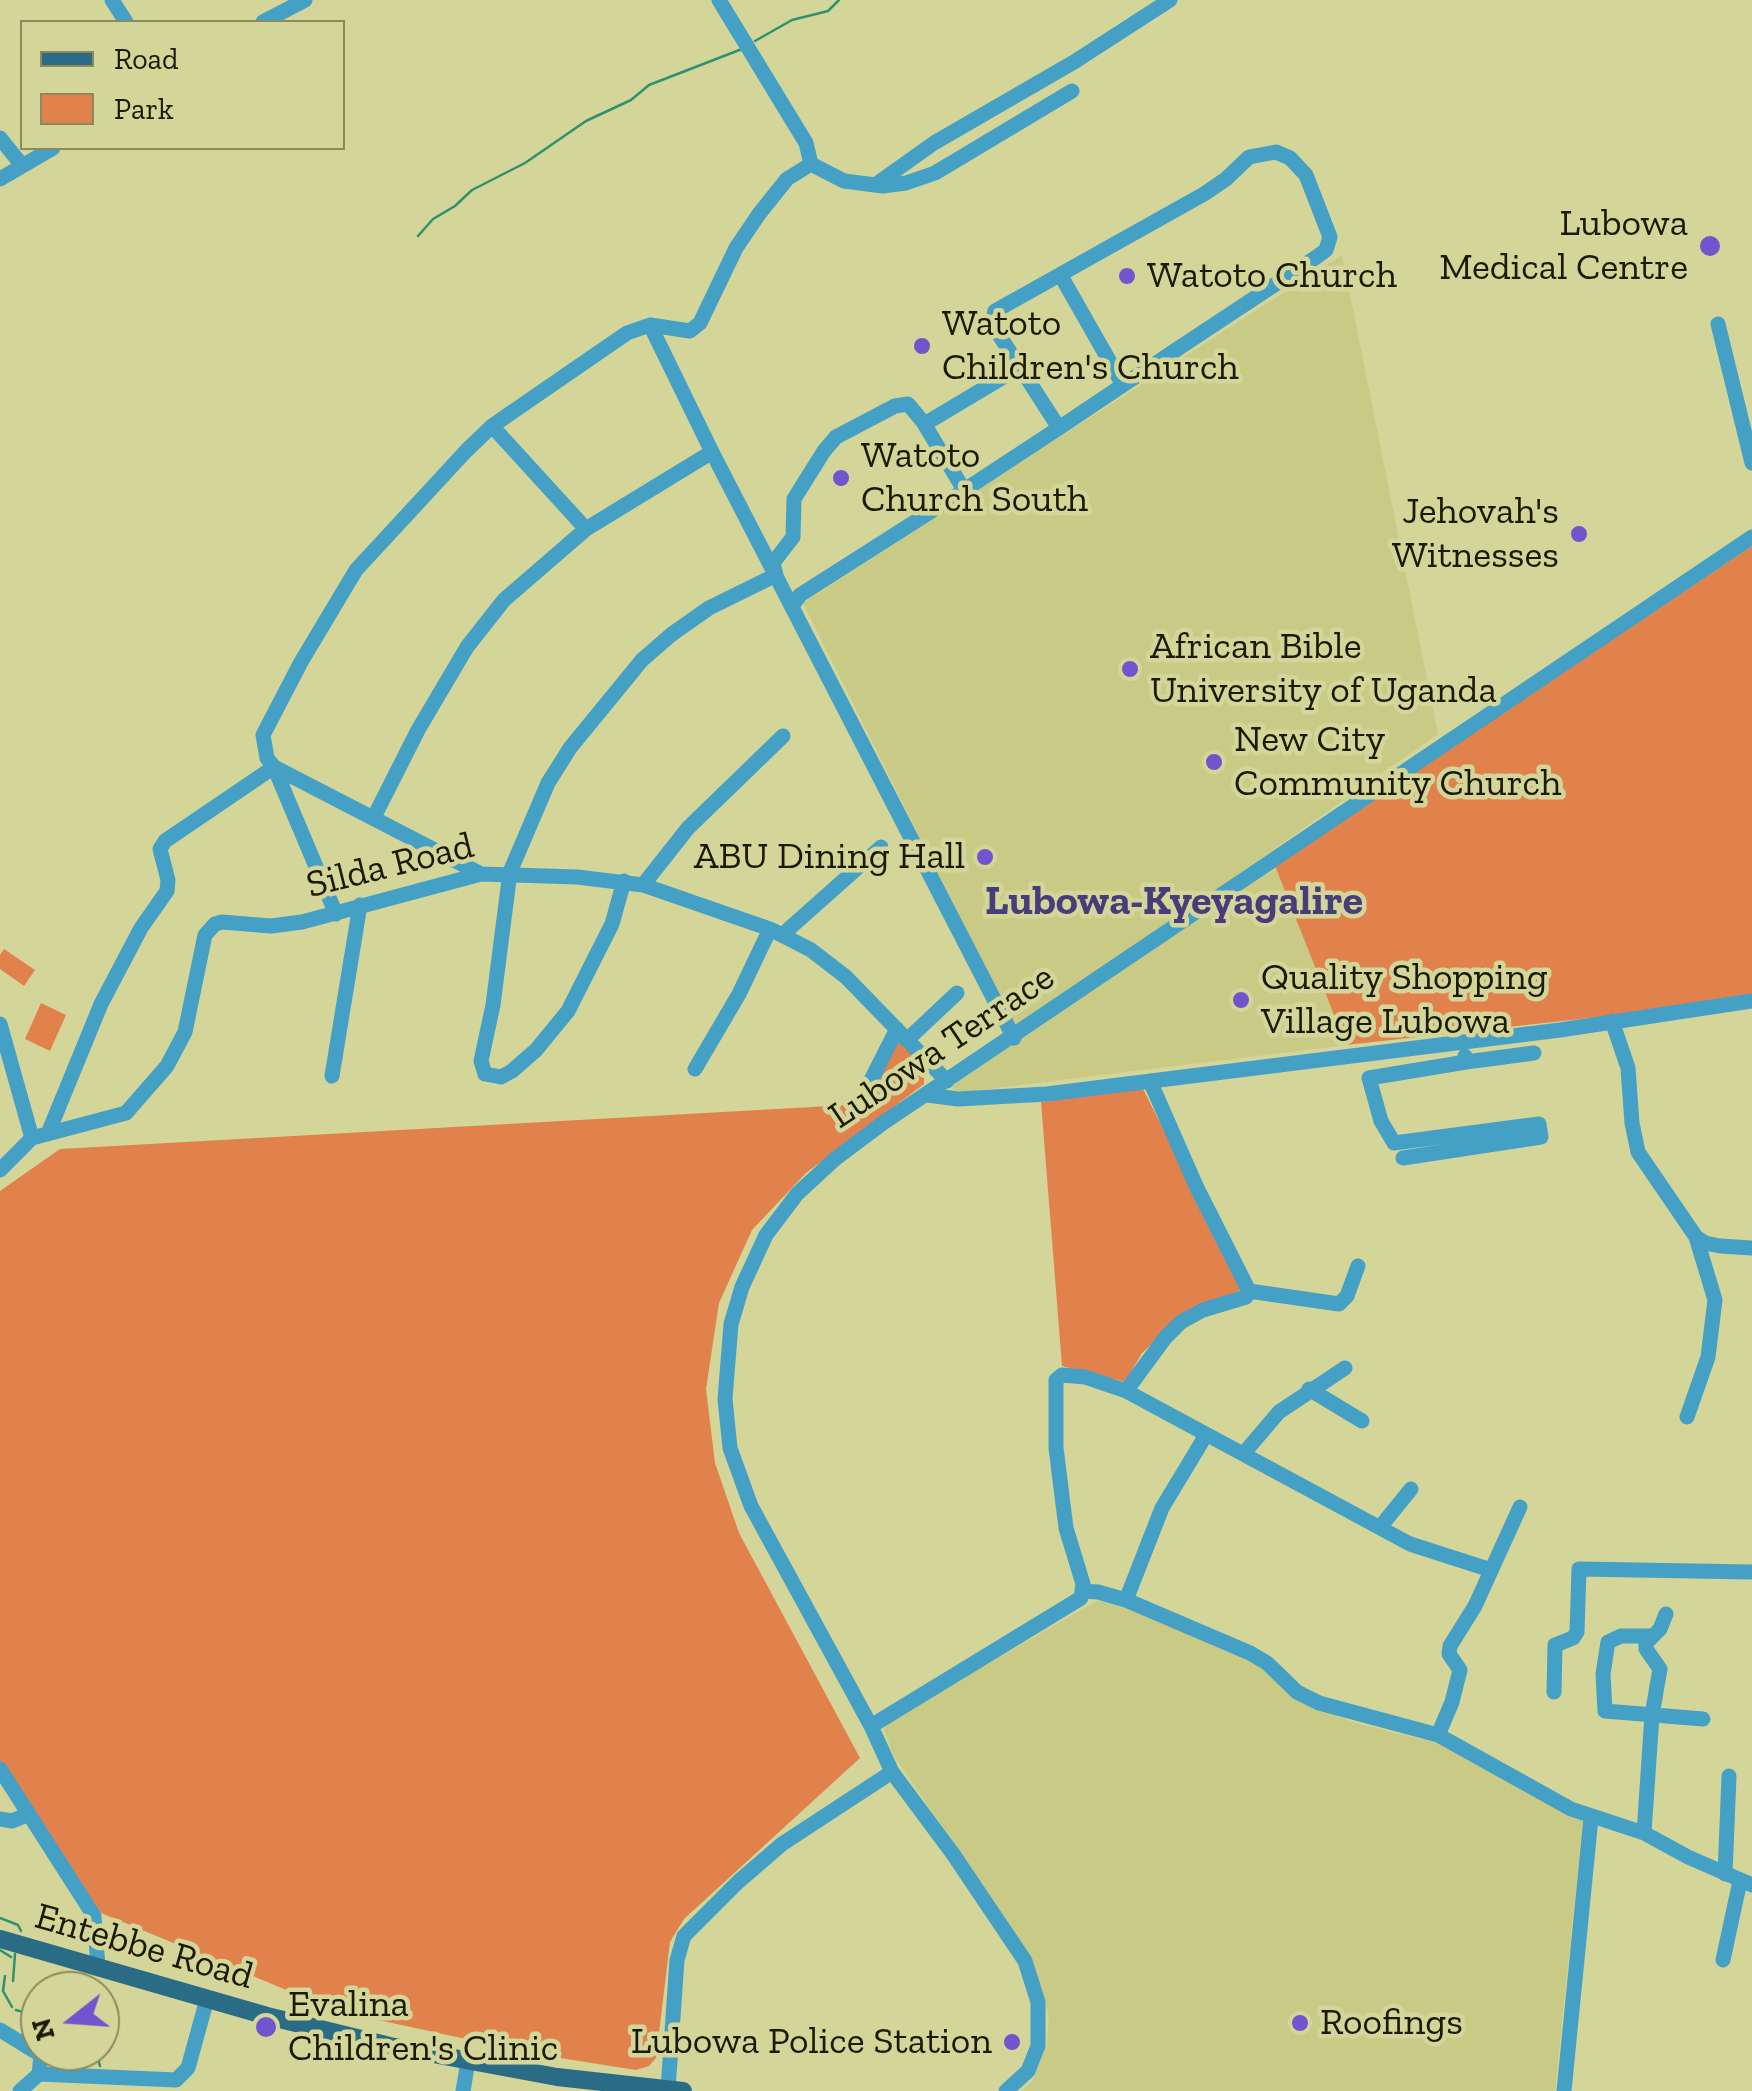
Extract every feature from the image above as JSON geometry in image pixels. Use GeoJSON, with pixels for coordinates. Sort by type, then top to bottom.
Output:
{"type":"FeatureCollection","features":[{"type":"Feature","properties":{"kind":"main road","name":"Entebbe Road"},"geometry":{"type":"LineString","coordinates":[[0,1940],[324,2030],[558,2077],[675,2090]]}},
{"type":"Feature","properties":{"kind":"street"},"geometry":{"type":"LineString","coordinates":[[270,12],[305,0]]}},
{"type":"Feature","properties":{"kind":"street"},"geometry":{"type":"LineString","coordinates":[[719,0],[806,143],[811,164],[832,178],[875,185],[906,183],[935,173],[1072,90]]}},
{"type":"Feature","properties":{"kind":"street"},"geometry":{"type":"LineString","coordinates":[[875,185],[934,143],[1074,62],[1170,0]]}},
{"type":"Feature","properties":{"kind":"street"},"geometry":{"type":"LineString","coordinates":[[0,138],[21,164]]}},
{"type":"Feature","properties":{"kind":"street"},"geometry":{"type":"LineString","coordinates":[[0,179],[50,150]]}},
{"type":"Feature","properties":{"kind":"street"},"geometry":{"type":"LineString","coordinates":[[792,606],[800,595],[964,490],[1058,428],[1123,385],[1326,250],[1330,237],[1306,175],[1290,158],[1276,152],[1249,156],[1204,194],[995,312],[992,324],[1058,428]]}},
{"type":"Feature","properties":{"kind":"street"},"geometry":{"type":"LineString","coordinates":[[336,914],[263,748],[263,735],[356,570],[413,505],[492,426],[616,340],[650,325],[684,333],[700,323],[736,248],[759,214],[788,179],[811,164]]}},
{"type":"Feature","properties":{"kind":"street"},"geometry":{"type":"LineString","coordinates":[[1061,276],[1123,385]]}},
{"type":"Feature","properties":{"kind":"street"},"geometry":{"type":"LineString","coordinates":[[1718,324],[1752,463]]}},
{"type":"Feature","properties":{"kind":"street"},"geometry":{"type":"LineString","coordinates":[[650,325],[1014,1038]]}},
{"type":"Feature","properties":{"kind":"street"},"geometry":{"type":"LineString","coordinates":[[923,422],[1020,366]]}},
{"type":"Feature","properties":{"kind":"street"},"geometry":{"type":"LineString","coordinates":[[776,576],[773,563],[792,537],[794,499],[824,451],[836,437],[895,406],[908,404],[923,422],[964,490]]}},
{"type":"Feature","properties":{"kind":"street"},"geometry":{"type":"LineString","coordinates":[[492,426],[586,529]]}},
{"type":"Feature","properties":{"kind":"street"},"geometry":{"type":"LineString","coordinates":[[374,816],[418,730],[476,635],[525,579],[586,529],[712,452]]}},
{"type":"Feature","properties":{"kind":"street","name":"Lubowa Terrace"},"geometry":{"type":"LineString","coordinates":[[1006,2091],[1028,2071],[1038,2046],[1040,2018],[1033,1982],[1012,1938],[892,1772],[743,1486],[728,1430],[725,1399],[730,1324],[742,1286],[766,1235],[835,1159],[1752,537]]}},
{"type":"Feature","properties":{"kind":"street"},"geometry":{"type":"LineString","coordinates":[[624,881],[612,924],[568,1010],[536,1050],[512,1072],[501,1078],[485,1074],[480,1061],[496,986],[510,872],[548,783],[570,748],[642,660],[709,608],[776,576]]}},
{"type":"Feature","properties":{"kind":"street"},"geometry":{"type":"LineString","coordinates":[[643,884],[688,828],[782,736]]}},
{"type":"Feature","properties":{"kind":"street"},"geometry":{"type":"LineString","coordinates":[[274,767],[481,874]]}},
{"type":"Feature","properties":{"kind":"street"},"geometry":{"type":"LineString","coordinates":[[49,1131],[101,1004],[141,928],[166,891],[168,880],[160,849],[165,841],[274,767]]}},
{"type":"Feature","properties":{"kind":"street"},"geometry":{"type":"LineString","coordinates":[[695,1069],[776,932],[881,847]]}},
{"type":"Feature","properties":{"kind":"street","name":"Silda Road"},"geometry":{"type":"LineString","coordinates":[[0,1170],[32,1138],[126,1113],[167,1066],[184,1032],[205,935],[215,924],[271,926],[336,914],[481,874],[510,872],[643,884],[776,932],[811,950],[846,976],[946,1081]]}},
{"type":"Feature","properties":{"kind":"street"},"geometry":{"type":"LineString","coordinates":[[332,1076],[360,905]]}},
{"type":"Feature","properties":{"kind":"street"},"geometry":{"type":"LineString","coordinates":[[867,1088],[902,1035],[956,993]]}},
{"type":"Feature","properties":{"kind":"street"},"geometry":{"type":"LineString","coordinates":[[927,1095],[958,1099],[1048,1094],[1752,1001]]}},
{"type":"Feature","properties":{"kind":"street"},"geometry":{"type":"LineString","coordinates":[[1612,1021],[1628,1068],[1638,1152],[1696,1237],[1712,1283],[1715,1312],[1708,1357],[1688,1417]]}},
{"type":"Feature","properties":{"kind":"street"},"geometry":{"type":"LineString","coordinates":[[0,1024],[32,1138]]}},
{"type":"Feature","properties":{"kind":"street"},"geometry":{"type":"LineString","coordinates":[[1464,1042],[1466,1062]]}},
{"type":"Feature","properties":{"kind":"street"},"geometry":{"type":"LineString","coordinates":[[1403,1158],[1541,1138],[1539,1124],[1394,1142],[1382,1121],[1370,1078],[1534,1053]]}},
{"type":"Feature","properties":{"kind":"street"},"geometry":{"type":"LineString","coordinates":[[1150,1081],[1250,1292]]}},
{"type":"Feature","properties":{"kind":"street"},"geometry":{"type":"LineString","coordinates":[[1,1092],[19,1085]]}},
{"type":"Feature","properties":{"kind":"street"},"geometry":{"type":"LineString","coordinates":[[1696,1237],[1704,1243],[1752,1248]]}},
{"type":"Feature","properties":{"kind":"street"},"geometry":{"type":"LineString","coordinates":[[1250,1292],[1339,1304],[1347,1296],[1358,1266]]}},
{"type":"Feature","properties":{"kind":"street"},"geometry":{"type":"LineString","coordinates":[[1126,1391],[1153,1352],[1181,1322],[1250,1292]]}},
{"type":"Feature","properties":{"kind":"street"},"geometry":{"type":"LineString","coordinates":[[1244,1453],[1279,1412],[1345,1368]]}},
{"type":"Feature","properties":{"kind":"street"},"geometry":{"type":"LineString","coordinates":[[871,1726],[1075,1602],[1082,1591],[1062,1504],[1056,1448],[1056,1380],[1066,1374],[1126,1391],[1410,1544],[1490,1570]]}},
{"type":"Feature","properties":{"kind":"street"},"geometry":{"type":"LineString","coordinates":[[1309,1389],[1362,1420]]}},
{"type":"Feature","properties":{"kind":"street"},"geometry":{"type":"LineString","coordinates":[[1126,1600],[1162,1508],[1206,1435]]}},
{"type":"Feature","properties":{"kind":"street"},"geometry":{"type":"LineString","coordinates":[[1381,1526],[1410,1489]]}},
{"type":"Feature","properties":{"kind":"street"},"geometry":{"type":"LineString","coordinates":[[1438,1735],[1460,1670],[1449,1654],[1450,1646],[1475,1606],[1520,1507]]}},
{"type":"Feature","properties":{"kind":"street"},"geometry":{"type":"LineString","coordinates":[[1554,1692],[1555,1645],[1573,1638],[1577,1632],[1579,1569],[1752,1572]]}},
{"type":"Feature","properties":{"kind":"street"},"geometry":{"type":"LineString","coordinates":[[1082,1591],[1126,1600],[1258,1657],[1296,1692],[1318,1703],[1438,1735],[1591,1818],[1644,1833],[1739,1880]]}},
{"type":"Feature","properties":{"kind":"street"},"geometry":{"type":"LineString","coordinates":[[1666,1614],[1660,1629],[1650,1636],[1622,1636],[1608,1642],[1603,1708],[1608,1713],[1703,1719]]}},
{"type":"Feature","properties":{"kind":"street"},"geometry":{"type":"LineString","coordinates":[[1644,1833],[1652,1714],[1660,1670],[1646,1648],[1650,1636]]}},
{"type":"Feature","properties":{"kind":"street"},"geometry":{"type":"LineString","coordinates":[[0,1769],[94,1916],[98,1966]]}},
{"type":"Feature","properties":{"kind":"street"},"geometry":{"type":"LineString","coordinates":[[675,2090],[678,1960],[684,1936],[782,1844],[892,1772]]}},
{"type":"Feature","properties":{"kind":"street"},"geometry":{"type":"LineString","coordinates":[[1722,1960],[1739,1880],[1728,1776]]}},
{"type":"Feature","properties":{"kind":"street"},"geometry":{"type":"LineString","coordinates":[[0,1819],[12,1821],[28,1814]]}},
{"type":"Feature","properties":{"kind":"street"},"geometry":{"type":"LineString","coordinates":[[1564,2091],[1591,1818]]}},
{"type":"Feature","properties":{"kind":"street"},"geometry":{"type":"LineString","coordinates":[[19,2090],[39,2074],[176,2080],[188,2068],[207,1999]]}},
{"type":"Feature","properties":{"kind":"street"},"geometry":{"type":"LineString","coordinates":[[0,2030],[40,2055],[39,2074]]}},
{"type":"Feature","properties":{"kind":"street"},"geometry":{"type":"LineString","coordinates":[[463,2091],[468,2061]]}},
{"type":"Feature","properties":{"kind":"shaded area","name":"African Bible University of Uganda"},"geometry":{"type":"Polygon","coordinates":[[[1342,255],[1438,734],[1016,1030],[803,603],[1342,255]]]}},
{"type":"Feature","properties":{"kind":"shaded area"},"geometry":{"type":"Polygon","coordinates":[[[1275,866],[1346,1045],[964,1092],[952,1089],[955,1084],[1275,866]]]}},
{"type":"Feature","properties":{"kind":"shaded area"},"geometry":{"type":"Polygon","coordinates":[[[1097,1601],[1111,1602],[1254,1662],[1294,1696],[1352,1722],[1437,1743],[1583,1821],[1555,2091],[1021,2091],[1032,2081],[1047,2045],[1049,2017],[1042,1988],[1014,1933],[893,1754],[882,1724],[1097,1601]]]}},
{"type":"Feature","properties":{"kind":"green space"},"geometry":{"type":"Polygon","coordinates":[[[1752,546],[1752,1000],[1346,1045],[1275,866],[1752,546]]]}},
{"type":"Feature","properties":{"kind":"green space"},"geometry":{"type":"Polygon","coordinates":[[[4,949],[35,970],[24,986],[0,969],[4,949]]]}},
{"type":"Feature","properties":{"kind":"green space"},"geometry":{"type":"Polygon","coordinates":[[[41,1003],[66,1015],[50,1051],[25,1039],[41,1003]]]}},
{"type":"Feature","properties":{"kind":"green space"},"geometry":{"type":"Polygon","coordinates":[[[896,1037],[924,1068],[924,1084],[806,1173],[752,1230],[719,1303],[706,1389],[715,1463],[739,1533],[860,1758],[684,1919],[670,1942],[656,2058],[649,2066],[636,2070],[535,2054],[337,2011],[101,1913],[0,1762],[0,1191],[60,1149],[848,1105],[860,1094],[870,1092],[896,1037]]]}},
{"type":"Feature","properties":{"kind":"green space"},"geometry":{"type":"Polygon","coordinates":[[[1142,1087],[1244,1288],[1225,1299],[1191,1308],[1142,1353],[1125,1382],[1062,1366],[1041,1102],[1142,1087]]]}},
{"type":"Feature","properties":{"kind":"waterway"},"geometry":{"type":"LineString","coordinates":[[755,41],[792,20],[828,11],[839,0]]}},
{"type":"Feature","properties":{"kind":"waterway"},"geometry":{"type":"LineString","coordinates":[[418,236],[433,219],[472,190],[525,163],[586,121],[631,100],[649,85],[742,49]]}},
{"type":"Feature","properties":{"kind":"waterway"},"geometry":{"type":"LineString","coordinates":[[0,1918],[18,1925],[21,1931]]}},
{"type":"Feature","properties":{"kind":"waterway"},"geometry":{"type":"LineString","coordinates":[[0,1950],[11,1957]]}},
{"type":"Feature","properties":{"kind":"waterway"},"geometry":{"type":"LineString","coordinates":[[13,1981],[15,1954]]}},
{"type":"Feature","properties":{"kind":"waterway"},"geometry":{"type":"LineString","coordinates":[[5,1976],[3,1991],[12,2007]]}},
{"type":"Feature","properties":{"kind":"waterway"},"geometry":{"type":"LineString","coordinates":[[16,2010],[20,2011]]}},
{"type":"Feature","properties":{"kind":"place","name":"Lubowa Medical Centre"},"geometry":{"type":"Point","coordinates":[1710,246]}},
{"type":"Feature","properties":{"kind":"place","name":"Watoto Church"},"geometry":{"type":"Point","coordinates":[1127,276]}},
{"type":"Feature","properties":{"kind":"place","name":"Watoto Children's Church"},"geometry":{"type":"Point","coordinates":[922,346]}},
{"type":"Feature","properties":{"kind":"place","name":"Watoto Church South"},"geometry":{"type":"Point","coordinates":[841,478]}},
{"type":"Feature","properties":{"kind":"place","name":"Jehovah's Witnesses"},"geometry":{"type":"Point","coordinates":[1579,534]}},
{"type":"Feature","properties":{"kind":"place","name":"African Bible University of Uganda"},"geometry":{"type":"Point","coordinates":[1130,669]}},
{"type":"Feature","properties":{"kind":"place","name":"New City Community Church"},"geometry":{"type":"Point","coordinates":[1214,762]}},
{"type":"Feature","properties":{"kind":"place","name":"ABU Dining Hall"},"geometry":{"type":"Point","coordinates":[985,857]}},
{"type":"Feature","properties":{"kind":"place","name":"Quality Shopping Village Lubowa"},"geometry":{"type":"Point","coordinates":[1241,1000]}},
{"type":"Feature","properties":{"kind":"place","name":"Roofings"},"geometry":{"type":"Point","coordinates":[1300,2023]}},
{"type":"Feature","properties":{"kind":"place","name":"Evalina Children's Clinic"},"geometry":{"type":"Point","coordinates":[266,2027]}},
{"type":"Feature","properties":{"kind":"place","name":"Lubowa Police Station"},"geometry":{"type":"Point","coordinates":[1012,2042]}},
{"type":"Feature","properties":{"kind":"district","name":"Lubowa-Kyeyagalire"},"geometry":{"type":"Point","coordinates":[1174,902]}}]}
